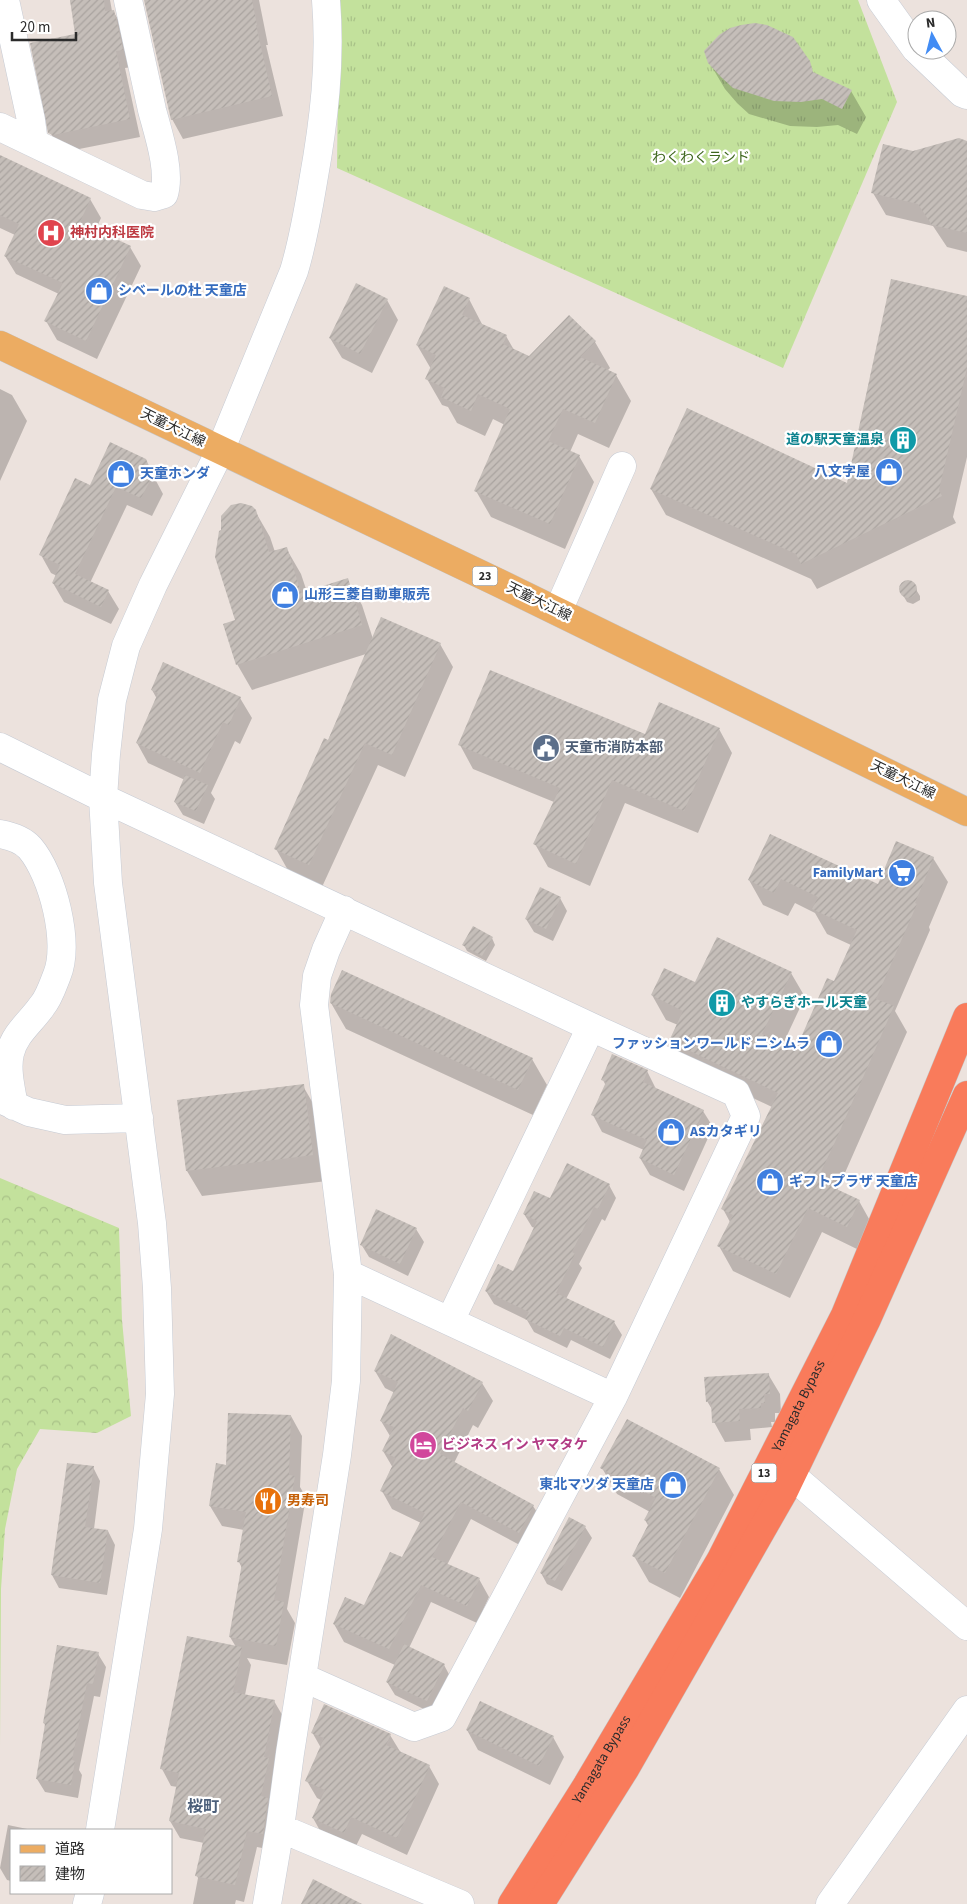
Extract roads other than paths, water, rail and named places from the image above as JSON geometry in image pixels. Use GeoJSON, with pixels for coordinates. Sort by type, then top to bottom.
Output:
{"type":"FeatureCollection","features":[{"type":"Feature","properties":{"kind":"highway","name":"Yamagata Bypass"},"geometry":{"type":"LineString","coordinates":[[512,1904],[588,1785],[729,1543],[845,1314],[967,1017]]}},
{"type":"Feature","properties":{"kind":"highway","name":"Yamagata Bypass"},"geometry":{"type":"LineString","coordinates":[[540,1904],[625,1769],[791,1475],[866,1321],[967,1094]]}},
{"type":"Feature","properties":{"kind":"main road","name":"天童大江線"},"geometry":{"type":"LineString","coordinates":[[0,346],[558,611],[967,812]]}},
{"type":"Feature","properties":{"kind":"street"},"geometry":{"type":"LineString","coordinates":[[5,0],[31,120],[34,143]]}},
{"type":"Feature","properties":{"kind":"street"},"geometry":{"type":"LineString","coordinates":[[0,126],[142,195],[154,197],[164,194],[166,187],[165,173],[128,0]]}},
{"type":"Feature","properties":{"kind":"street"},"geometry":{"type":"LineString","coordinates":[[100,1829],[148,1529],[156,1459],[160,1394],[157,1288],[152,1222],[108,883],[103,798],[112,700],[126,646],[153,585],[220,451],[294,271],[302,244],[325,110],[328,49],[326,0]]}},
{"type":"Feature","properties":{"kind":"street"},"geometry":{"type":"LineString","coordinates":[[881,0],[916,49],[962,93],[967,95]]}},
{"type":"Feature","properties":{"kind":"street"},"geometry":{"type":"LineString","coordinates":[[558,611],[622,466]]}},
{"type":"Feature","properties":{"kind":"street"},"geometry":{"type":"LineString","coordinates":[[0,747],[103,798],[736,1093],[746,1116],[613,1398],[442,1717],[414,1728],[302,1677]]}},
{"type":"Feature","properties":{"kind":"street"},"geometry":{"type":"LineString","coordinates":[[0,834],[14,837],[30,848],[44,871],[52,892],[62,945],[58,972],[44,1004],[9,1035],[10,1053],[7,1102],[29,1112],[65,1120],[139,1118]]}},
{"type":"Feature","properties":{"kind":"street"},"geometry":{"type":"LineString","coordinates":[[267,1904],[337,1456],[346,1380],[348,1274],[314,1006],[320,967],[344,910]]}},
{"type":"Feature","properties":{"kind":"street"},"geometry":{"type":"LineString","coordinates":[[450,1321],[591,1027]]}},
{"type":"Feature","properties":{"kind":"street"},"geometry":{"type":"LineString","coordinates":[[348,1274],[613,1398]]}},
{"type":"Feature","properties":{"kind":"street"},"geometry":{"type":"LineString","coordinates":[[791,1475],[967,1626]]}},
{"type":"Feature","properties":{"kind":"street"},"geometry":{"type":"LineString","coordinates":[[830,1904],[967,1710]]}},
{"type":"Feature","properties":{"kind":"street"},"geometry":{"type":"LineString","coordinates":[[280,1828],[460,1904]]}},
{"type":"Feature","properties":{"kind":"place","name":"神村内科医院"},"geometry":{"type":"Point","coordinates":[51,233]}},
{"type":"Feature","properties":{"kind":"place","name":"シベールの杜 天童店"},"geometry":{"type":"Point","coordinates":[99,291]}},
{"type":"Feature","properties":{"kind":"place","name":"道の駅天童温泉"},"geometry":{"type":"Point","coordinates":[903,440]}},
{"type":"Feature","properties":{"kind":"place","name":"八文字屋"},"geometry":{"type":"Point","coordinates":[889,472]}},
{"type":"Feature","properties":{"kind":"place","name":"天童ホンダ"},"geometry":{"type":"Point","coordinates":[121,474]}},
{"type":"Feature","properties":{"kind":"place","name":"山形三菱自動車販売"},"geometry":{"type":"Point","coordinates":[285,595]}},
{"type":"Feature","properties":{"kind":"place","name":"天童市消防本部"},"geometry":{"type":"Point","coordinates":[546,748]}},
{"type":"Feature","properties":{"kind":"place","name":"FamilyMart"},"geometry":{"type":"Point","coordinates":[902,873]}},
{"type":"Feature","properties":{"kind":"place","name":"やすらぎホール天童"},"geometry":{"type":"Point","coordinates":[722,1003]}},
{"type":"Feature","properties":{"kind":"place","name":"ファッションワールド ニシムラ"},"geometry":{"type":"Point","coordinates":[829,1044]}},
{"type":"Feature","properties":{"kind":"place","name":"ASカタギリ"},"geometry":{"type":"Point","coordinates":[671,1132]}},
{"type":"Feature","properties":{"kind":"place","name":"ギフトプラザ 天童店"},"geometry":{"type":"Point","coordinates":[770,1182]}},
{"type":"Feature","properties":{"kind":"place","name":"ビジネス イン ヤマタケ"},"geometry":{"type":"Point","coordinates":[423,1445]}},
{"type":"Feature","properties":{"kind":"place","name":"東北マツダ 天童店"},"geometry":{"type":"Point","coordinates":[673,1485]}},
{"type":"Feature","properties":{"kind":"place","name":"男寿司"},"geometry":{"type":"Point","coordinates":[268,1501]}},
{"type":"Feature","properties":{"kind":"district","name":"桜町"},"geometry":{"type":"Point","coordinates":[203,1807]}},
{"type":"Feature","properties":{"kind":"park label","name":"わくわくランド"},"geometry":{"type":"Point","coordinates":[701,158]}}]}
